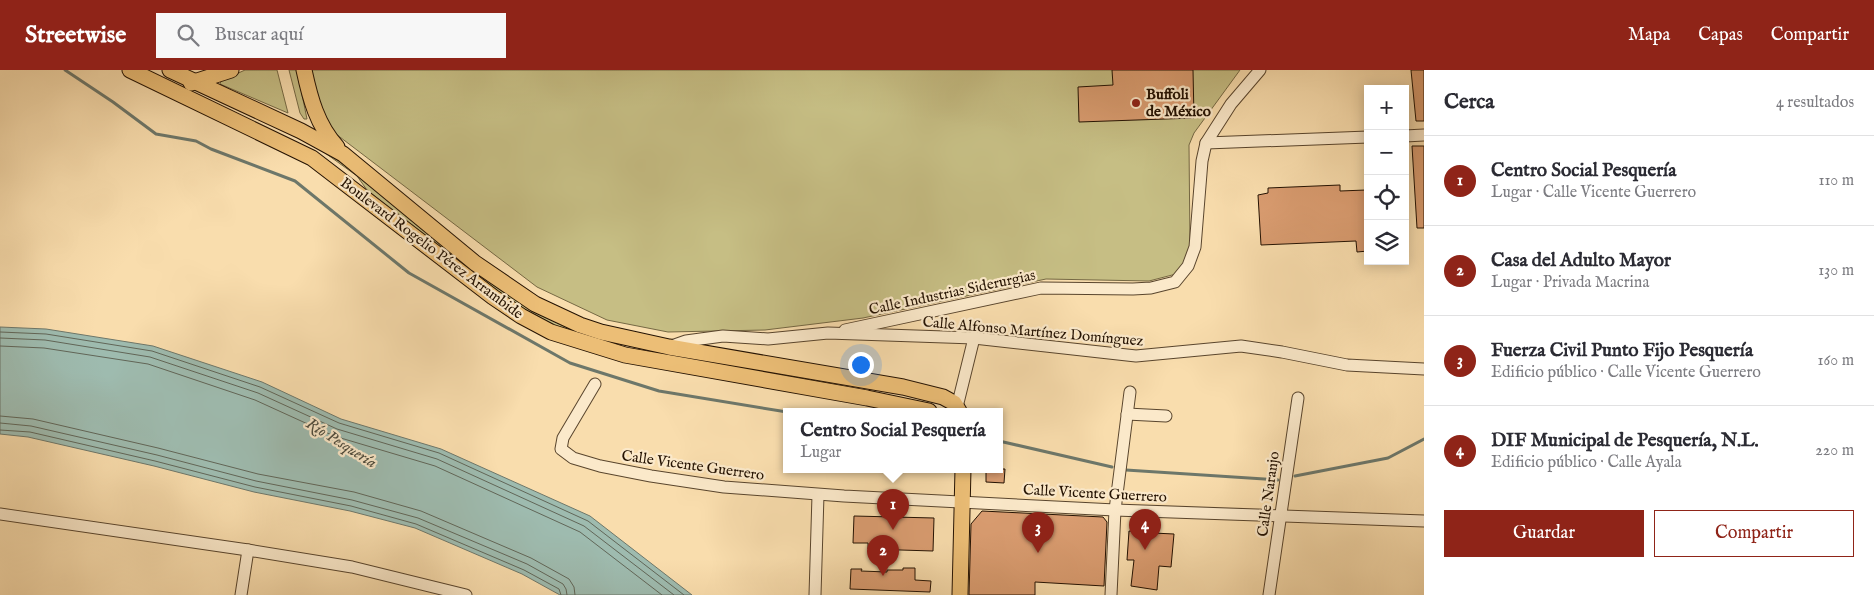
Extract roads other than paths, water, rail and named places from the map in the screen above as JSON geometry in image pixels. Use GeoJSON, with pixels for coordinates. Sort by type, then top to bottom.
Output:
{"type":"FeatureCollection","features":[{"type":"Feature","properties":{"kind":"main road","name":"Boulevard Rogelio Pérez Arrambide"},"geometry":{"type":"LineString","coordinates":[[130,70],[312,158],[492,297],[521,316],[551,332],[625,355],[915,408]]}},
{"type":"Feature","properties":{"kind":"main road"},"geometry":{"type":"LineString","coordinates":[[140,70],[168,82],[194,82],[231,70]]}},
{"type":"Feature","properties":{"kind":"main road","name":"Boulevard Rogelio Pérez Arrambide"},"geometry":{"type":"LineString","coordinates":[[170,70],[301,131],[343,154],[475,262],[535,304],[580,325],[601,332],[668,347],[900,386],[943,397],[954,403],[956,408]]}},
{"type":"Feature","properties":{"kind":"main road"},"geometry":{"type":"LineString","coordinates":[[304,70],[318,119],[326,134],[343,154]]}},
{"type":"Feature","properties":{"kind":"main road"},"geometry":{"type":"LineString","coordinates":[[665,363],[668,347]]}},
{"type":"Feature","properties":{"kind":"main road"},"geometry":{"type":"LineString","coordinates":[[956,473],[959,501],[960,595]]}},
{"type":"Feature","properties":{"kind":"main road"},"geometry":{"type":"LineString","coordinates":[[955,595],[959,501],[962,473]]}},
{"type":"Feature","properties":{"kind":"street","name":"Calle Industrias Siderurgias"},"geometry":{"type":"LineString","coordinates":[[828,333],[1041,288],[1133,289],[1157,287],[1175,282],[1188,266],[1195,247],[1202,161],[1206,143],[1231,104],[1260,70]]}},
{"type":"Feature","properties":{"kind":"street"},"geometry":{"type":"LineString","coordinates":[[1409,136],[1424,135]]}},
{"type":"Feature","properties":{"kind":"street"},"geometry":{"type":"LineString","coordinates":[[1206,143],[1364,137]]}},
{"type":"Feature","properties":{"kind":"street","name":"Calle Alfonso Martínez Domínguez"},"geometry":{"type":"LineString","coordinates":[[668,347],[686,341],[726,336],[768,339],[828,333],[974,338],[1136,356],[1241,346],[1347,365],[1424,368]]}},
{"type":"Feature","properties":{"kind":"street"},"geometry":{"type":"LineString","coordinates":[[957,408],[974,338]]}},
{"type":"Feature","properties":{"kind":"street","name":"Calle Vicente Guerrero"},"geometry":{"type":"LineString","coordinates":[[595,384],[563,438],[561,449],[573,458],[600,466],[651,476],[724,487],[818,495],[1115,510],[1424,521]]}},
{"type":"Feature","properties":{"kind":"street"},"geometry":{"type":"LineString","coordinates":[[1111,595],[1115,510],[1130,392]]}},
{"type":"Feature","properties":{"kind":"street","name":"Calle Naranjo"},"geometry":{"type":"LineString","coordinates":[[1269,595],[1298,398]]}},
{"type":"Feature","properties":{"kind":"street"},"geometry":{"type":"LineString","coordinates":[[1127,414],[1166,416]]}},
{"type":"Feature","properties":{"kind":"street"},"geometry":{"type":"LineString","coordinates":[[815,595],[818,495]]}},
{"type":"Feature","properties":{"kind":"street"},"geometry":{"type":"LineString","coordinates":[[0,514],[352,567],[466,595]]}},
{"type":"Feature","properties":{"kind":"street"},"geometry":{"type":"LineString","coordinates":[[241,595],[248,550]]}},
{"type":"Feature","properties":{"kind":"water","name":"Río Pesquería"},"geometry":{"type":"Polygon","coordinates":[[[0,327],[46,329],[153,346],[262,382],[341,419],[441,449],[590,516],[692,595],[560,595],[522,574],[415,528],[350,511],[254,492],[154,466],[28,437],[0,434],[0,327]]]}},
{"type":"Feature","properties":{"kind":"waterway"},"geometry":{"type":"LineString","coordinates":[[65,70],[156,134],[196,141],[211,149],[295,181],[409,273],[570,363],[659,391],[783,411]]}},
{"type":"Feature","properties":{"kind":"waterway"},"geometry":{"type":"LineString","coordinates":[[1295,476],[1388,458],[1424,439]]}},
{"type":"Feature","properties":{"kind":"waterway"},"geometry":{"type":"LineString","coordinates":[[1003,442],[1112,467]]}},
{"type":"Feature","properties":{"kind":"waterway"},"geometry":{"type":"LineString","coordinates":[[1126,470],[1278,480]]}},
{"type":"Feature","properties":{"kind":"place","name":"Buffoli de México"},"geometry":{"type":"Point","coordinates":[1136,103]}},
{"type":"Feature","properties":{"kind":"place","name":"Centro Social Pesquería"},"geometry":{"type":"Point","coordinates":[893,530]}},
{"type":"Feature","properties":{"kind":"place","name":"DIF Municipal de Pesquería, N.L."},"geometry":{"type":"Point","coordinates":[1145,550]}},
{"type":"Feature","properties":{"kind":"place","name":"Fuerza Civil Punto Fijo Pesquería"},"geometry":{"type":"Point","coordinates":[1038,553]}},
{"type":"Feature","properties":{"kind":"place","name":"Casa del Adulto Mayor"},"geometry":{"type":"Point","coordinates":[883,576]}}]}
